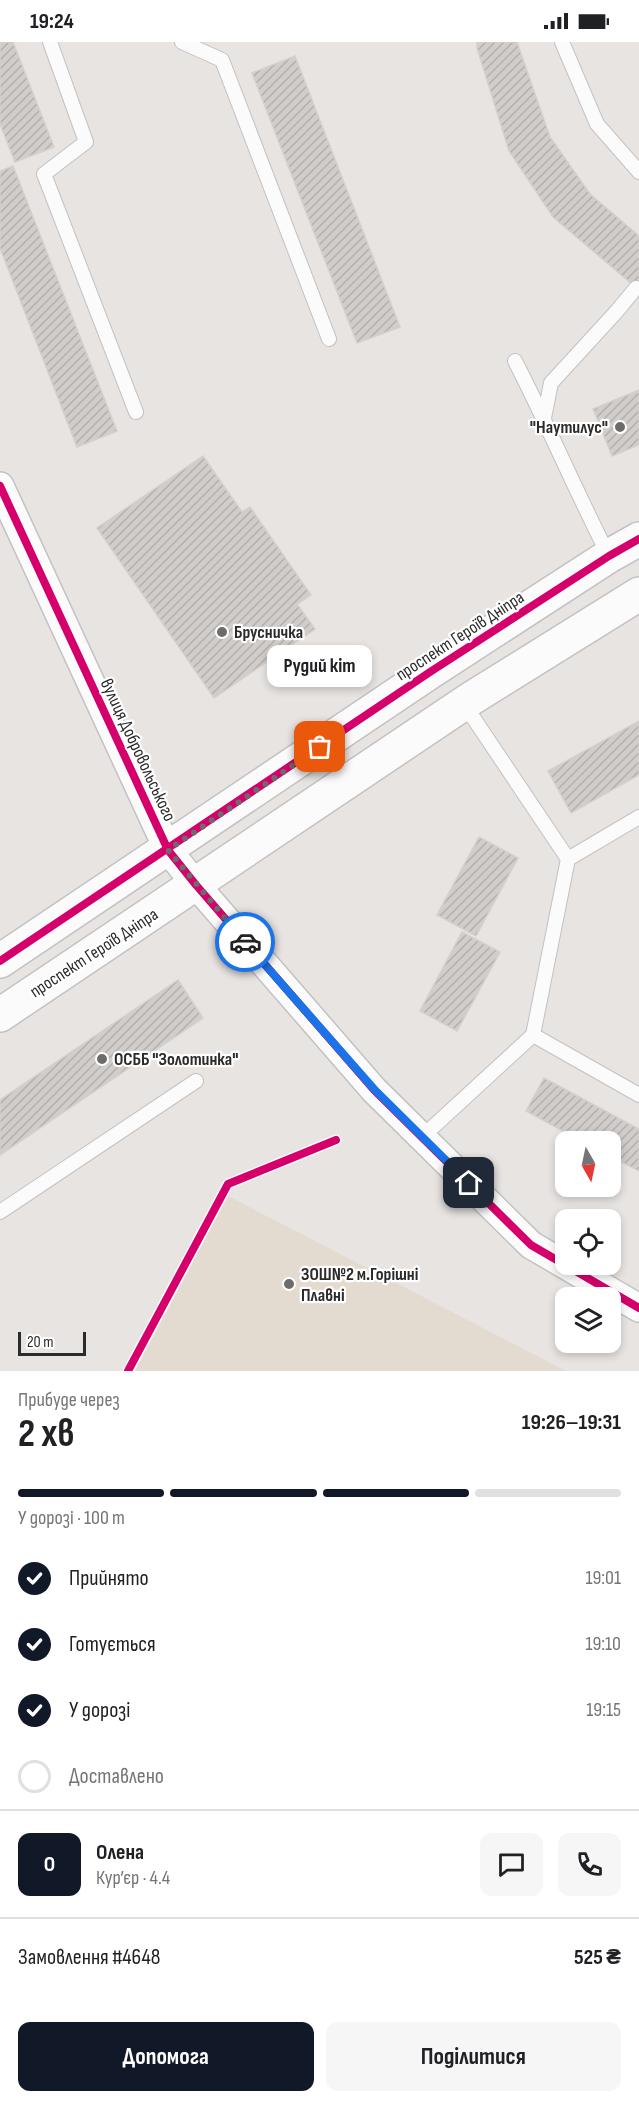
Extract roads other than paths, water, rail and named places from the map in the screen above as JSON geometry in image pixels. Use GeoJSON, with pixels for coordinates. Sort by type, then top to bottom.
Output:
{"type":"FeatureCollection","features":[{"type":"Feature","properties":{"kind":"street","name":"вулиця Добровольського"},"geometry":{"type":"LineString","coordinates":[[0,486],[168,850],[374,1089],[531,1245],[639,1308]]}},
{"type":"Feature","properties":{"kind":"street","name":"проспект Героїв Дніпра"},"geometry":{"type":"LineString","coordinates":[[0,961],[430,672],[639,539]]}},
{"type":"Feature","properties":{"kind":"street","name":"проспект Героїв Дніпра"},"geometry":{"type":"LineString","coordinates":[[0,1015],[464,704],[639,594]]}},
{"type":"Feature","properties":{"kind":"lane"},"geometry":{"type":"LineString","coordinates":[[50,42],[86,142],[44,174],[136,412]]}},
{"type":"Feature","properties":{"kind":"lane"},"geometry":{"type":"LineString","coordinates":[[182,42],[222,60],[329,339]]}},
{"type":"Feature","properties":{"kind":"lane"},"geometry":{"type":"LineString","coordinates":[[562,42],[597,124],[639,172]]}},
{"type":"Feature","properties":{"kind":"lane"},"geometry":{"type":"LineString","coordinates":[[544,418],[551,382],[618,311],[636,288]]}},
{"type":"Feature","properties":{"kind":"lane"},"geometry":{"type":"LineString","coordinates":[[515,361],[609,556]]}},
{"type":"Feature","properties":{"kind":"lane"},"geometry":{"type":"LineString","coordinates":[[422,1137],[533,1035],[568,859],[464,704]]}},
{"type":"Feature","properties":{"kind":"lane"},"geometry":{"type":"LineString","coordinates":[[568,859],[639,817]]}},
{"type":"Feature","properties":{"kind":"lane"},"geometry":{"type":"LineString","coordinates":[[533,1035],[639,1095]]}},
{"type":"Feature","properties":{"kind":"lane"},"geometry":{"type":"LineString","coordinates":[[0,1212],[196,1081]]}},
{"type":"Feature","properties":{"kind":"place","name":"\"Наутилус\""},"geometry":{"type":"Point","coordinates":[620,427]}},
{"type":"Feature","properties":{"kind":"place","name":"Брусничка"},"geometry":{"type":"Point","coordinates":[222,632]}},
{"type":"Feature","properties":{"kind":"place","name":"Рудий кіт"},"geometry":{"type":"Point","coordinates":[320,747]}},
{"type":"Feature","properties":{"kind":"place","name":"ОСББ \"Золотинка\""},"geometry":{"type":"Point","coordinates":[102,1059]}},
{"type":"Feature","properties":{"kind":"place","name":"ЗОШ№2 м.Горішні Плавні"},"geometry":{"type":"Point","coordinates":[289,1284]}}]}
